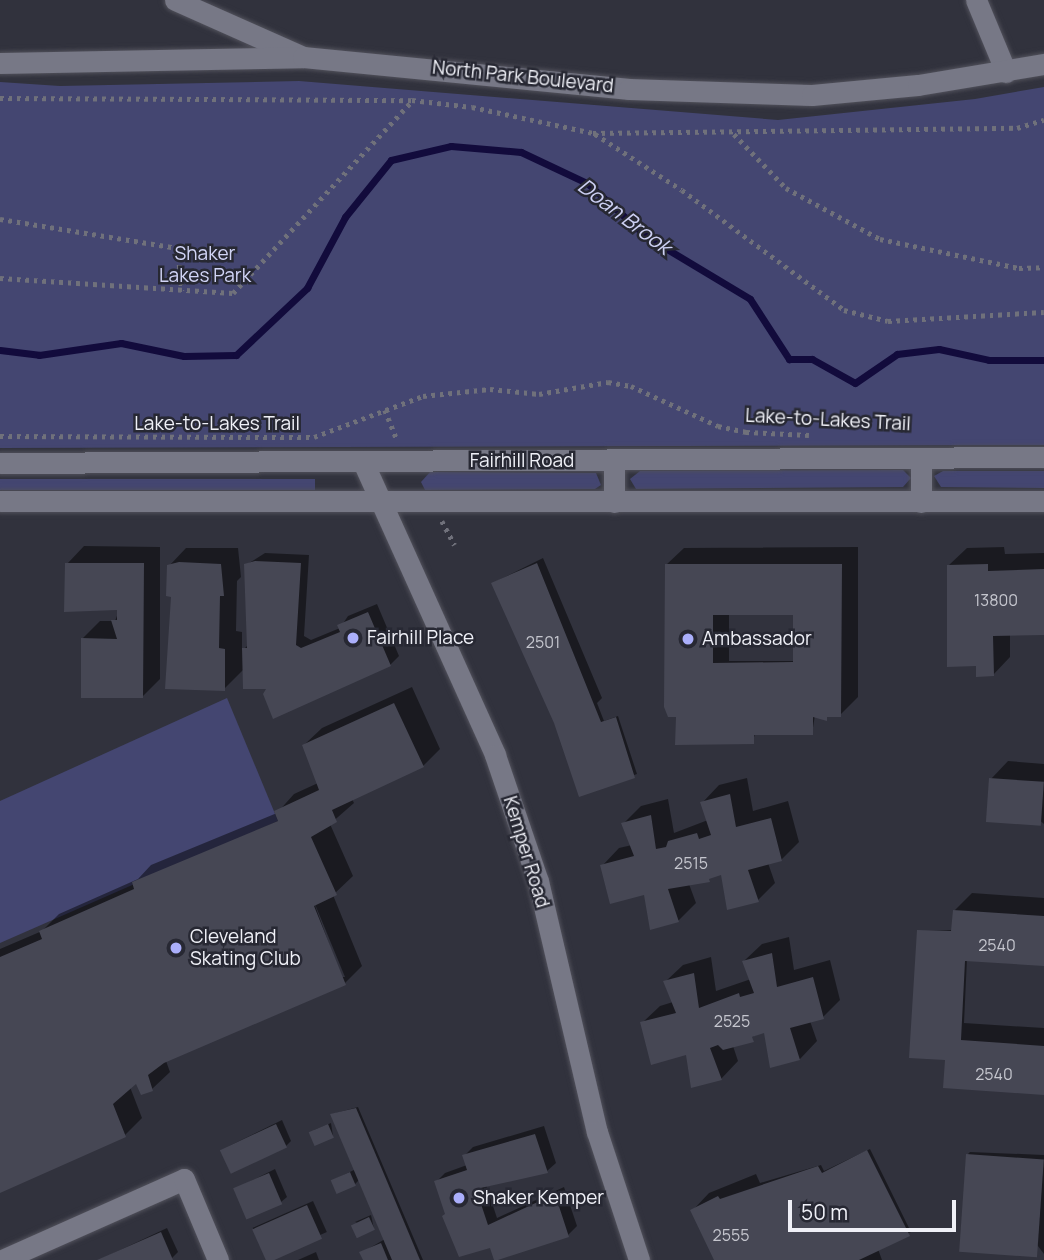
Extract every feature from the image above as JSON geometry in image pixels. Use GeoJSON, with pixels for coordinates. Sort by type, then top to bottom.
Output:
{"type":"FeatureCollection","features":[{"type":"Feature","properties":{"kind":"street"},"geometry":{"type":"LineString","coordinates":[[175,0],[303,57]]}},
{"type":"Feature","properties":{"kind":"street"},"geometry":{"type":"LineString","coordinates":[[976,0],[1006,72]]}},
{"type":"Feature","properties":{"kind":"street","name":"North Park Boulevard"},"geometry":{"type":"LineString","coordinates":[[0,63],[303,57],[629,89],[812,95],[1006,72],[1044,64]]}},
{"type":"Feature","properties":{"kind":"street","name":"Fairhill Road"},"geometry":{"type":"LineString","coordinates":[[0,463],[1044,457]]}},
{"type":"Feature","properties":{"kind":"street"},"geometry":{"type":"LineString","coordinates":[[921,458],[921,502]]}},
{"type":"Feature","properties":{"kind":"street"},"geometry":{"type":"LineString","coordinates":[[614,460],[614,502]]}},
{"type":"Feature","properties":{"kind":"street","name":"Kemper Road"},"geometry":{"type":"LineString","coordinates":[[363,462],[495,755],[538,881],[597,1132],[639,1260]]}},
{"type":"Feature","properties":{"kind":"street"},"geometry":{"type":"LineString","coordinates":[[0,501],[1044,501]]}},
{"type":"Feature","properties":{"kind":"street"},"geometry":{"type":"LineString","coordinates":[[2,1260],[184,1179],[218,1260]]}},
{"type":"Feature","properties":{"kind":"path"},"geometry":{"type":"LineString","coordinates":[[0,98],[412,100],[472,107],[593,133],[1017,128],[1044,120]]}},
{"type":"Feature","properties":{"kind":"path"},"geometry":{"type":"LineString","coordinates":[[0,278],[233,293],[412,100]]}},
{"type":"Feature","properties":{"kind":"path"},"geometry":{"type":"LineString","coordinates":[[593,133],[682,190],[844,310],[888,321],[1044,313]]}},
{"type":"Feature","properties":{"kind":"path"},"geometry":{"type":"LineString","coordinates":[[733,133],[786,188],[880,239],[1019,268],[1044,267]]}},
{"type":"Feature","properties":{"kind":"path"},"geometry":{"type":"LineString","coordinates":[[0,219],[178,248],[182,291]]}},
{"type":"Feature","properties":{"kind":"path","name":"Lake-to-Lakes Trail"},"geometry":{"type":"LineString","coordinates":[[0,436],[314,437],[424,396],[490,389],[539,394],[608,382],[631,386],[718,426],[746,432],[811,435]]}},
{"type":"Feature","properties":{"kind":"path"},"geometry":{"type":"LineString","coordinates":[[385,411],[399,443]]}},
{"type":"Feature","properties":{"kind":"green space","name":"Shaker Lakes Park"},"geometry":{"type":"Polygon","coordinates":[[[299,81],[778,120],[975,99],[1044,87],[1044,445],[0,448],[0,82],[60,86],[299,81]]]}},
{"type":"Feature","properties":{"kind":"green space"},"geometry":{"type":"Polygon","coordinates":[[[903,470],[911,478],[903,487],[636,489],[630,479],[640,471],[903,470]]]}},
{"type":"Feature","properties":{"kind":"green space"},"geometry":{"type":"Polygon","coordinates":[[[943,471],[1044,471],[1044,488],[941,487],[934,476],[943,471]]]}},
{"type":"Feature","properties":{"kind":"green space"},"geometry":{"type":"Polygon","coordinates":[[[430,472],[596,473],[601,485],[595,489],[425,490],[421,482],[430,472]]]}},
{"type":"Feature","properties":{"kind":"green space"},"geometry":{"type":"Polygon","coordinates":[[[0,479],[315,479],[315,490],[0,490],[0,479]]]}},
{"type":"Feature","properties":{"kind":"green space"},"geometry":{"type":"Polygon","coordinates":[[[227,698],[278,821],[0,943],[0,801],[227,698]]]}},
{"type":"Feature","properties":{"kind":"building","name":"Fairhill Place"},"geometry":{"type":"Polygon","coordinates":[[[255,561],[301,563],[296,645],[301,648],[340,632],[337,625],[368,612],[391,666],[273,719],[263,694],[266,689],[243,689],[242,648],[247,648],[244,564],[255,561]]]}},
{"type":"Feature","properties":{"kind":"building"},"geometry":{"type":"Polygon","coordinates":[[[179,562],[221,564],[224,596],[220,596],[219,648],[225,649],[225,691],[165,689],[171,597],[166,596],[167,565],[179,562]]]}},
{"type":"Feature","properties":{"kind":"building"},"geometry":{"type":"Polygon","coordinates":[[[65,563],[144,563],[143,698],[81,698],[81,638],[117,639],[111,620],[117,620],[117,610],[64,612],[65,563]]]}},
{"type":"Feature","properties":{"kind":"building"},"geometry":{"type":"Polygon","coordinates":[[[537,563],[601,722],[616,717],[635,778],[579,797],[554,723],[491,583],[537,563]]]}},
{"type":"Feature","properties":{"kind":"building","name":"Ambassador"},"geometry":{"type":"Polygon","coordinates":[[[665,564],[842,564],[841,717],[827,717],[827,721],[813,717],[813,735],[754,735],[754,744],[675,745],[676,717],[668,717],[664,707],[665,564]],[[713,615],[713,663],[793,662],[793,615],[713,615]]]}},
{"type":"Feature","properties":{"kind":"building"},"geometry":{"type":"Polygon","coordinates":[[[988,564],[988,571],[1044,569],[1044,635],[993,636],[994,676],[976,677],[976,666],[947,667],[947,565],[988,564]]]}},
{"type":"Feature","properties":{"kind":"building","name":"Cleveland Skating Club"},"geometry":{"type":"Polygon","coordinates":[[[394,703],[424,767],[332,810],[337,822],[311,837],[337,895],[314,906],[346,985],[164,1063],[148,1075],[153,1091],[141,1095],[136,1084],[113,1104],[126,1137],[0,1193],[0,957],[42,939],[39,931],[134,889],[132,882],[278,821],[274,811],[319,790],[302,745],[394,703]]]}},
{"type":"Feature","properties":{"kind":"building"},"geometry":{"type":"Polygon","coordinates":[[[989,778],[1044,782],[1041,826],[986,822],[989,778]]]}},
{"type":"Feature","properties":{"kind":"building"},"geometry":{"type":"Polygon","coordinates":[[[730,794],[736,827],[771,818],[782,861],[748,870],[759,902],[727,910],[721,875],[709,879],[710,882],[668,889],[679,922],[650,930],[644,895],[610,904],[600,865],[634,856],[621,823],[651,815],[656,849],[666,847],[668,841],[697,833],[699,839],[711,835],[700,802],[730,794]]]}},
{"type":"Feature","properties":{"kind":"building"},"geometry":{"type":"Polygon","coordinates":[[[953,910],[1044,916],[1044,966],[965,961],[961,1040],[1044,1046],[1044,1095],[943,1088],[945,1060],[909,1058],[917,930],[951,931],[953,910]]]}},
{"type":"Feature","properties":{"kind":"building"},"geometry":{"type":"Polygon","coordinates":[[[772,953],[777,987],[813,977],[824,1019],[790,1028],[800,1060],[770,1068],[764,1033],[752,1037],[754,1042],[723,1050],[718,1045],[710,1048],[722,1080],[691,1088],[686,1055],[651,1065],[640,1022],[676,1013],[663,981],[694,973],[699,1008],[739,993],[740,997],[754,993],[742,961],[772,953]]]}},
{"type":"Feature","properties":{"kind":"building"},"geometry":{"type":"Polygon","coordinates":[[[356,1108],[420,1260],[392,1260],[330,1114],[356,1108]]]}},
{"type":"Feature","properties":{"kind":"building"},"geometry":{"type":"Polygon","coordinates":[[[276,1124],[287,1148],[231,1174],[220,1150],[276,1124]]]}},
{"type":"Feature","properties":{"kind":"building"},"geometry":{"type":"Polygon","coordinates":[[[328,1124],[334,1138],[315,1146],[309,1132],[328,1124]]]}},
{"type":"Feature","properties":{"kind":"building","name":"Shaker Kemper"},"geometry":{"type":"Polygon","coordinates":[[[535,1134],[548,1173],[476,1189],[488,1225],[555,1194],[569,1237],[498,1260],[494,1260],[490,1248],[459,1257],[442,1216],[445,1214],[434,1181],[467,1170],[462,1155],[535,1134]]]}},
{"type":"Feature","properties":{"kind":"building"},"geometry":{"type":"Polygon","coordinates":[[[867,1150],[910,1236],[859,1260],[714,1260],[690,1210],[718,1196],[720,1199],[818,1166],[822,1173],[867,1150]]]}},
{"type":"Feature","properties":{"kind":"building"},"geometry":{"type":"Polygon","coordinates":[[[966,1154],[1044,1159],[1037,1257],[959,1252],[966,1154]]]}},
{"type":"Feature","properties":{"kind":"building"},"geometry":{"type":"Polygon","coordinates":[[[350,1172],[356,1186],[337,1194],[331,1180],[350,1172]]]}},
{"type":"Feature","properties":{"kind":"building"},"geometry":{"type":"Polygon","coordinates":[[[269,1173],[282,1204],[246,1220],[233,1188],[269,1173]]]}},
{"type":"Feature","properties":{"kind":"building"},"geometry":{"type":"Polygon","coordinates":[[[307,1205],[322,1239],[274,1260],[266,1260],[252,1229],[307,1205]]]}},
{"type":"Feature","properties":{"kind":"building"},"geometry":{"type":"Polygon","coordinates":[[[369,1217],[375,1230],[357,1238],[351,1225],[369,1217]]]}},
{"type":"Feature","properties":{"kind":"building"},"geometry":{"type":"Polygon","coordinates":[[[161,1232],[173,1260],[97,1260],[161,1232]]]}},
{"type":"Feature","properties":{"kind":"building"},"geometry":{"type":"Polygon","coordinates":[[[381,1243],[388,1260],[363,1260],[359,1252],[381,1243]]]}},
{"type":"Feature","properties":{"kind":"waterway","name":"Doan Brook"},"geometry":{"type":"LineString","coordinates":[[0,350],[39,355],[121,343],[184,356],[236,355],[307,288],[345,217],[391,160],[451,146],[521,152],[587,183],[647,237],[750,299],[789,359],[812,359],[855,383],[897,354],[939,349],[989,360],[1044,360]]}},
{"type":"Feature","properties":{"kind":"place","name":"Fairhill Place"},"geometry":{"type":"Point","coordinates":[353,638]}},
{"type":"Feature","properties":{"kind":"place","name":"Ambassador"},"geometry":{"type":"Point","coordinates":[688,639]}},
{"type":"Feature","properties":{"kind":"place","name":"Cleveland Skating Club"},"geometry":{"type":"Point","coordinates":[176,948]}},
{"type":"Feature","properties":{"kind":"place","name":"Shaker Kemper"},"geometry":{"type":"Point","coordinates":[459,1198]}}]}
